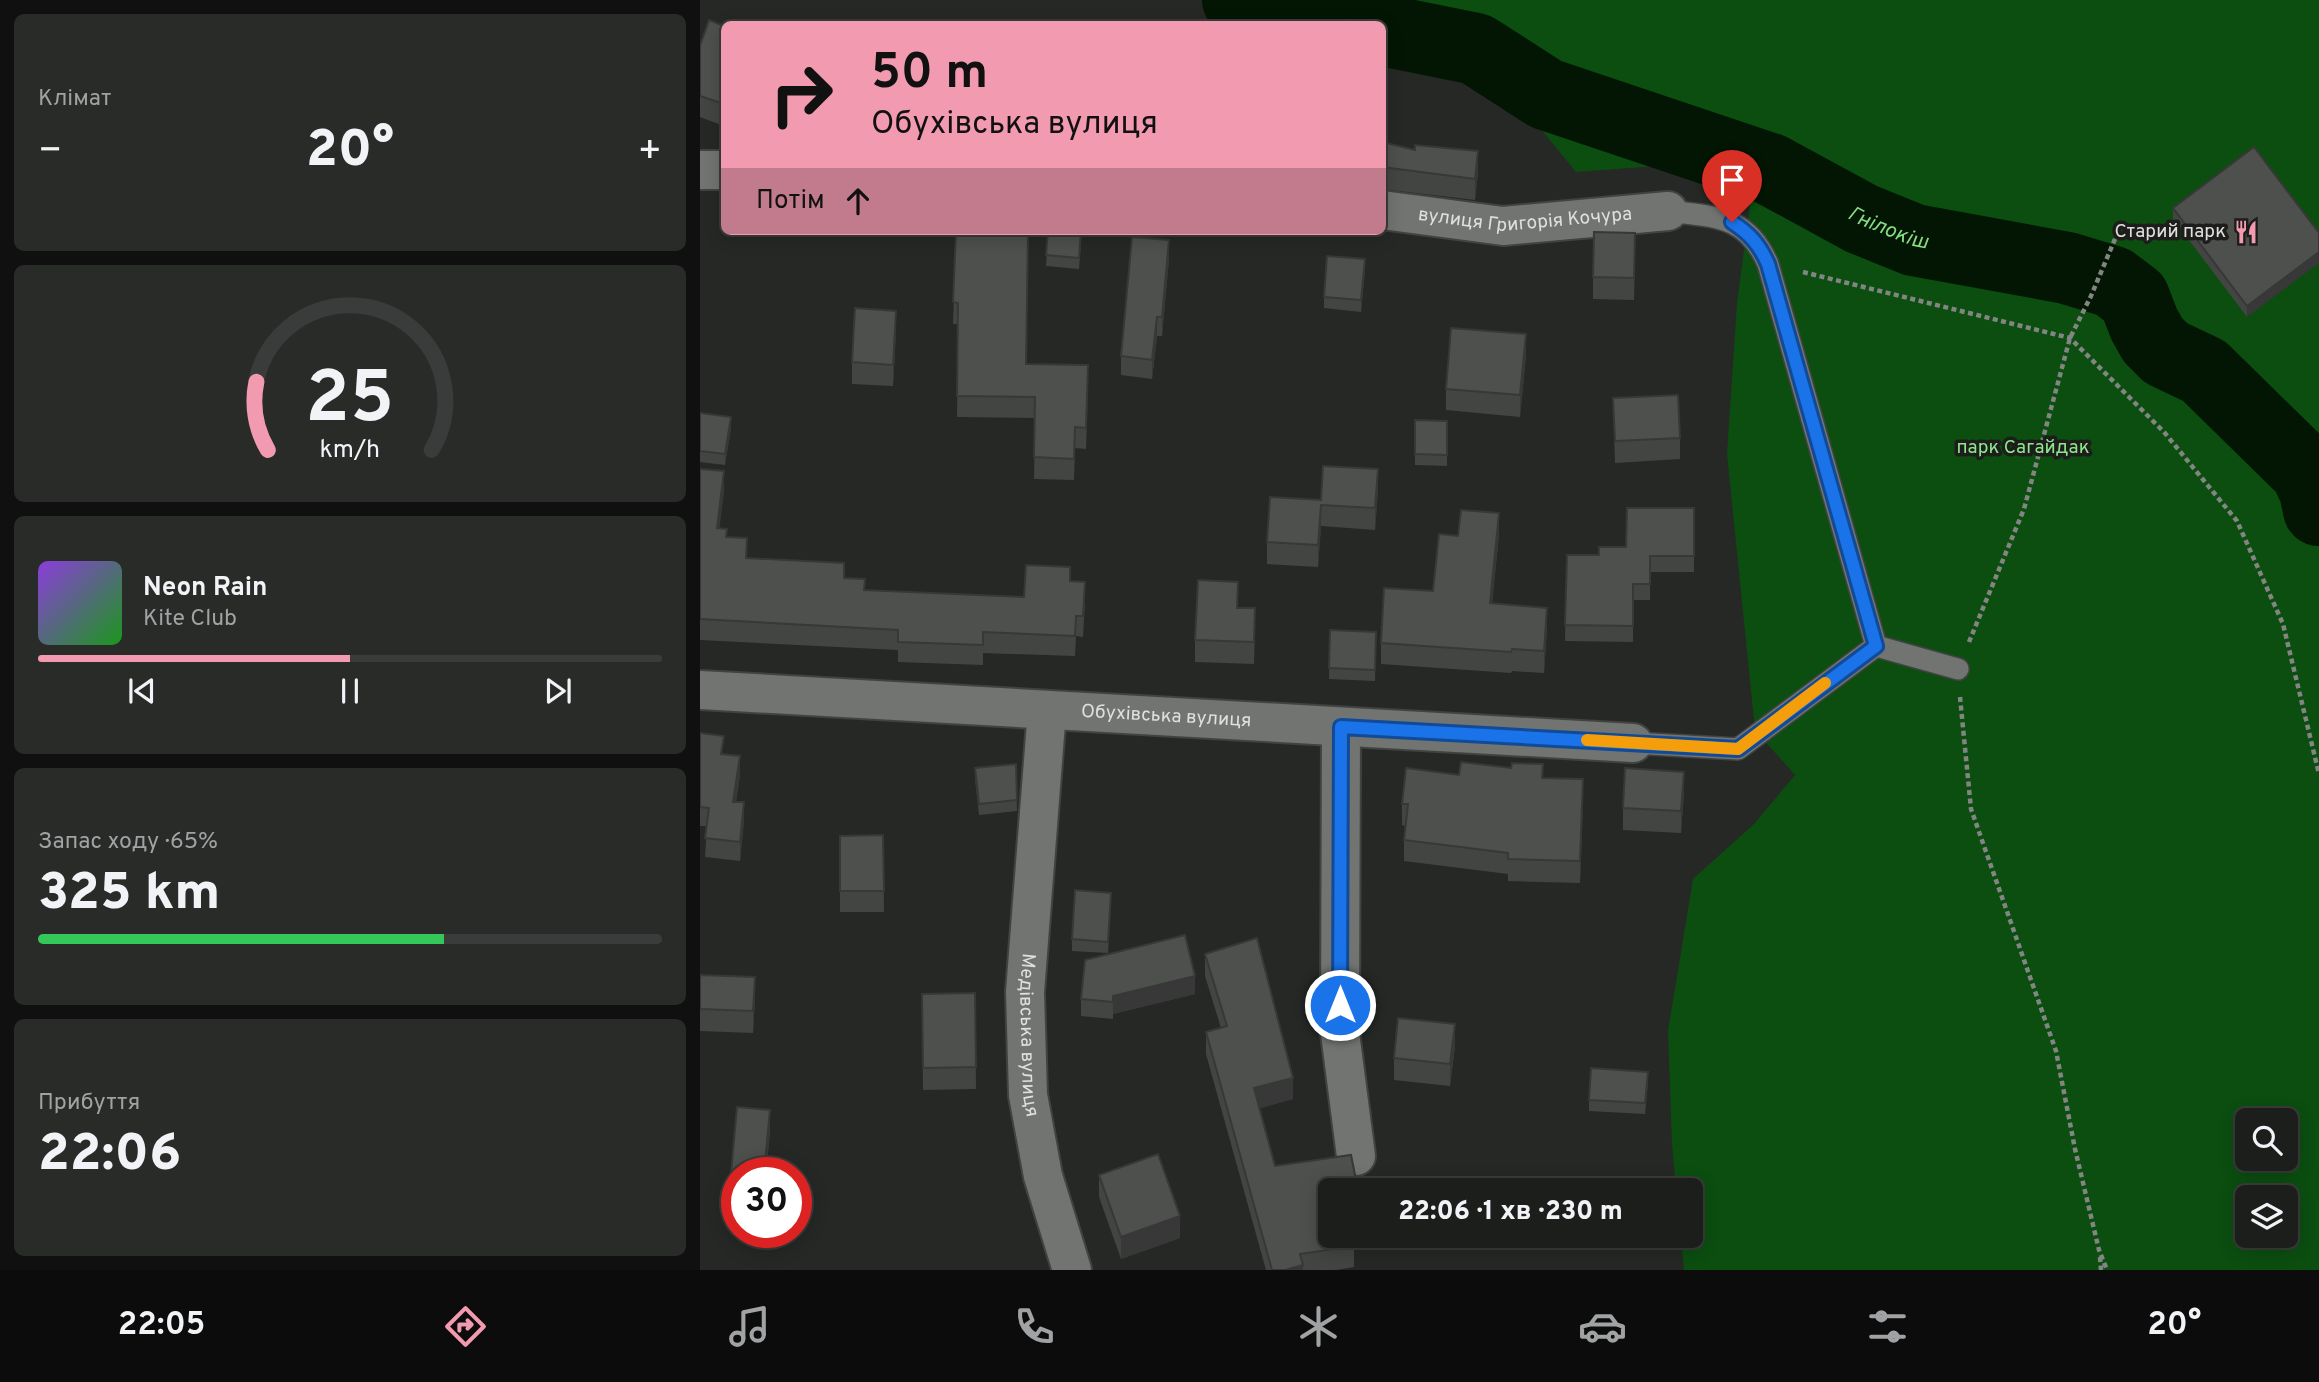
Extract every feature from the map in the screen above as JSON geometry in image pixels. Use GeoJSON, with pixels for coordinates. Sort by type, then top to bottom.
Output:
{"type":"FeatureCollection","features":[{"type":"Feature","properties":{"kind":"street"},"geometry":{"type":"LineString","coordinates":[[700,170],[721,170]]}},
{"type":"Feature","properties":{"kind":"street","name":"вулиця Григорія Кочура"},"geometry":{"type":"LineString","coordinates":[[1386,211],[1503,226],[1668,211]]}},
{"type":"Feature","properties":{"kind":"street","name":"Обухівська вулиця"},"geometry":{"type":"LineString","coordinates":[[700,690],[1633,743]]}},
{"type":"Feature","properties":{"kind":"street","name":"Медівська вулиця"},"geometry":{"type":"LineString","coordinates":[[1048,710],[1025,992],[1028,1095],[1043,1176],[1072,1270]]}},
{"type":"Feature","properties":{"kind":"street"},"geometry":{"type":"LineString","coordinates":[[1341,727],[1340,1033],[1356,1156]]}},
{"type":"Feature","properties":{"kind":"lane"},"geometry":{"type":"LineString","coordinates":[[1668,211],[1732,222],[1748,232],[1760,247],[1768,264],[1876,646]]}},
{"type":"Feature","properties":{"kind":"lane"},"geometry":{"type":"LineString","coordinates":[[1876,646],[1958,669]]}},
{"type":"Feature","properties":{"kind":"lane"},"geometry":{"type":"LineString","coordinates":[[1633,743],[1738,749],[1876,646]]}},
{"type":"Feature","properties":{"kind":"path"},"geometry":{"type":"LineString","coordinates":[[2101,1270],[2056,1051],[1971,809],[1958,669],[2024,509],[2070,338],[2123,220]]}},
{"type":"Feature","properties":{"kind":"path"},"geometry":{"type":"LineString","coordinates":[[1768,264],[2070,338],[2164,432],[2237,521],[2283,624],[2319,774]]}},
{"type":"Feature","properties":{"kind":"path"},"geometry":{"type":"LineString","coordinates":[[2099,1250],[2107,1270]]}},
{"type":"Feature","properties":{"kind":"green space","name":"парк Сагайдак"},"geometry":{"type":"Polygon","coordinates":[[[1275,0],[2319,0],[2319,1270],[1684,1270],[1682,1248],[1703,1248],[1703,1178],[1675,1178],[1668,1031],[1693,879],[1754,824],[1795,775],[1755,730],[1727,454],[1737,303],[1753,183],[1695,163],[1576,172],[1527,112],[1421,39],[1386,29],[1386,21],[1356,21],[1275,0]]]}},
{"type":"Feature","properties":{"kind":"building"},"geometry":{"type":"Polygon","coordinates":[[[709,20],[721,25],[721,103],[700,96],[700,46],[709,20]]]}},
{"type":"Feature","properties":{"kind":"building"},"geometry":{"type":"Polygon","coordinates":[[[1386,143],[1415,150],[1415,145],[1478,151],[1475,179],[1386,168],[1386,143]]]}},
{"type":"Feature","properties":{"kind":"building","name":"Старий парк"},"geometry":{"type":"Polygon","coordinates":[[[2254,147],[2319,233],[2319,252],[2247,306],[2173,208],[2254,147]]]}},
{"type":"Feature","properties":{"kind":"building"},"geometry":{"type":"Polygon","coordinates":[[[1594,232],[1635,233],[1634,278],[1593,277],[1594,232]]]}},
{"type":"Feature","properties":{"kind":"building"},"geometry":{"type":"Polygon","coordinates":[[[956,235],[1028,235],[1026,364],[1088,365],[1086,428],[1075,427],[1074,459],[1034,457],[1035,397],[957,396],[958,303],[953,302],[956,235]]]}},
{"type":"Feature","properties":{"kind":"building"},"geometry":{"type":"Polygon","coordinates":[[[1048,235],[1081,235],[1079,258],[1046,255],[1048,235]]]}},
{"type":"Feature","properties":{"kind":"building"},"geometry":{"type":"Polygon","coordinates":[[[1132,237],[1169,240],[1162,317],[1157,317],[1152,360],[1121,356],[1132,237]]]}},
{"type":"Feature","properties":{"kind":"building"},"geometry":{"type":"Polygon","coordinates":[[[1327,256],[1365,259],[1361,300],[1324,297],[1327,256]]]}},
{"type":"Feature","properties":{"kind":"building"},"geometry":{"type":"Polygon","coordinates":[[[855,308],[896,311],[893,365],[852,362],[855,308]]]}},
{"type":"Feature","properties":{"kind":"building"},"geometry":{"type":"Polygon","coordinates":[[[1451,328],[1526,334],[1520,395],[1446,389],[1451,328]]]}},
{"type":"Feature","properties":{"kind":"building"},"geometry":{"type":"Polygon","coordinates":[[[1678,395],[1680,438],[1615,441],[1613,398],[1678,395]]]}},
{"type":"Feature","properties":{"kind":"building"},"geometry":{"type":"Polygon","coordinates":[[[700,413],[731,417],[725,454],[700,451],[700,413]]]}},
{"type":"Feature","properties":{"kind":"building"},"geometry":{"type":"Polygon","coordinates":[[[1415,420],[1447,421],[1447,455],[1415,454],[1415,420]]]}},
{"type":"Feature","properties":{"kind":"building"},"geometry":{"type":"Polygon","coordinates":[[[1323,466],[1378,469],[1375,508],[1321,505],[1318,545],[1267,542],[1270,497],[1321,500],[1323,466]]]}},
{"type":"Feature","properties":{"kind":"building"},"geometry":{"type":"Polygon","coordinates":[[[700,469],[724,471],[717,528],[727,529],[726,537],[747,538],[746,558],[844,563],[844,578],[865,579],[864,590],[1024,597],[1026,565],[1070,567],[1070,581],[1085,582],[1083,616],[1076,616],[1075,636],[983,632],[983,645],[898,642],[898,630],[700,619],[700,469]]]}},
{"type":"Feature","properties":{"kind":"building"},"geometry":{"type":"Polygon","coordinates":[[[1627,508],[1694,508],[1694,556],[1650,556],[1650,584],[1633,584],[1633,626],[1565,625],[1567,555],[1599,555],[1599,547],[1626,547],[1627,508]]]}},
{"type":"Feature","properties":{"kind":"building"},"geometry":{"type":"Polygon","coordinates":[[[1461,510],[1499,513],[1490,603],[1547,608],[1544,651],[1512,649],[1511,652],[1381,643],[1384,588],[1433,591],[1439,534],[1458,536],[1461,510]]]}},
{"type":"Feature","properties":{"kind":"building"},"geometry":{"type":"Polygon","coordinates":[[[1198,580],[1238,582],[1237,608],[1255,608],[1254,642],[1195,640],[1198,580]]]}},
{"type":"Feature","properties":{"kind":"building"},"geometry":{"type":"Polygon","coordinates":[[[1330,630],[1376,632],[1375,670],[1329,668],[1330,630]]]}},
{"type":"Feature","properties":{"kind":"building"},"geometry":{"type":"Polygon","coordinates":[[[700,733],[724,736],[721,754],[740,756],[733,802],[744,802],[740,842],[705,838],[709,808],[700,807],[700,733]]]}},
{"type":"Feature","properties":{"kind":"building"},"geometry":{"type":"Polygon","coordinates":[[[1461,762],[1511,768],[1512,763],[1543,764],[1542,778],[1583,779],[1580,861],[1508,859],[1508,853],[1404,840],[1408,804],[1402,804],[1406,768],[1459,775],[1461,762]]]}},
{"type":"Feature","properties":{"kind":"building"},"geometry":{"type":"Polygon","coordinates":[[[1016,764],[1017,800],[979,804],[975,768],[1016,764]]]}},
{"type":"Feature","properties":{"kind":"building"},"geometry":{"type":"Polygon","coordinates":[[[1625,768],[1684,772],[1681,811],[1623,808],[1625,768]]]}},
{"type":"Feature","properties":{"kind":"building"},"geometry":{"type":"Polygon","coordinates":[[[883,835],[884,891],[840,891],[840,836],[883,835]]]}},
{"type":"Feature","properties":{"kind":"building"},"geometry":{"type":"Polygon","coordinates":[[[1075,890],[1111,893],[1108,942],[1072,939],[1075,890]]]}},
{"type":"Feature","properties":{"kind":"building"},"geometry":{"type":"Polygon","coordinates":[[[1185,935],[1195,976],[1113,996],[1113,1002],[1081,999],[1085,960],[1185,935]]]}},
{"type":"Feature","properties":{"kind":"building"},"geometry":{"type":"Polygon","coordinates":[[[1257,938],[1293,1078],[1254,1088],[1275,1166],[1351,1155],[1356,1178],[1318,1178],[1318,1248],[1340,1248],[1300,1254],[1303,1265],[1272,1270],[1206,1032],[1227,1026],[1205,954],[1257,938]]]}},
{"type":"Feature","properties":{"kind":"building"},"geometry":{"type":"Polygon","coordinates":[[[700,975],[755,977],[753,1011],[700,1009],[700,975]]]}},
{"type":"Feature","properties":{"kind":"building"},"geometry":{"type":"Polygon","coordinates":[[[975,993],[976,1067],[923,1068],[922,994],[975,993]]]}},
{"type":"Feature","properties":{"kind":"building"},"geometry":{"type":"Polygon","coordinates":[[[1398,1018],[1455,1024],[1450,1064],[1394,1058],[1398,1018]]]}},
{"type":"Feature","properties":{"kind":"building"},"geometry":{"type":"Polygon","coordinates":[[[1591,1068],[1648,1072],[1645,1103],[1589,1100],[1591,1068]]]}},
{"type":"Feature","properties":{"kind":"building"},"geometry":{"type":"Polygon","coordinates":[[[737,1107],[770,1110],[765,1157],[732,1157],[737,1107]]]}},
{"type":"Feature","properties":{"kind":"building"},"geometry":{"type":"Polygon","coordinates":[[[1158,1154],[1180,1216],[1121,1237],[1099,1175],[1158,1154]]]}},
{"type":"Feature","properties":{"kind":"waterway","name":"Гнілокіш"},"geometry":{"type":"LineString","coordinates":[[1238,0],[1263,12],[1318,21]]}},
{"type":"Feature","properties":{"kind":"waterway","name":"Гнілокіш"},"geometry":{"type":"LineString","coordinates":[[1386,31],[1476,49],[1546,94],[1770,169],[1862,219],[1914,240],[2067,268],[2113,282],[2134,298],[2153,340],[2166,353],[2204,371],[2306,471],[2315,491],[2319,510]]}},
{"type":"Feature","properties":{"kind":"slow traffic"},"geometry":{"type":"LineString","coordinates":[[1587,740],[1738,749],[1825,683]]}},
{"type":"Feature","properties":{"kind":"place","name":"Старий парк"},"geometry":{"type":"Point","coordinates":[2246,232]}},
{"type":"Feature","properties":{"kind":"route"},"geometry":{"type":"LineString","coordinates":[[1340,1005],[1341,727],[1738,749],[1876,646],[1768,264],[1760,247],[1748,232],[1732,222]]}}]}
